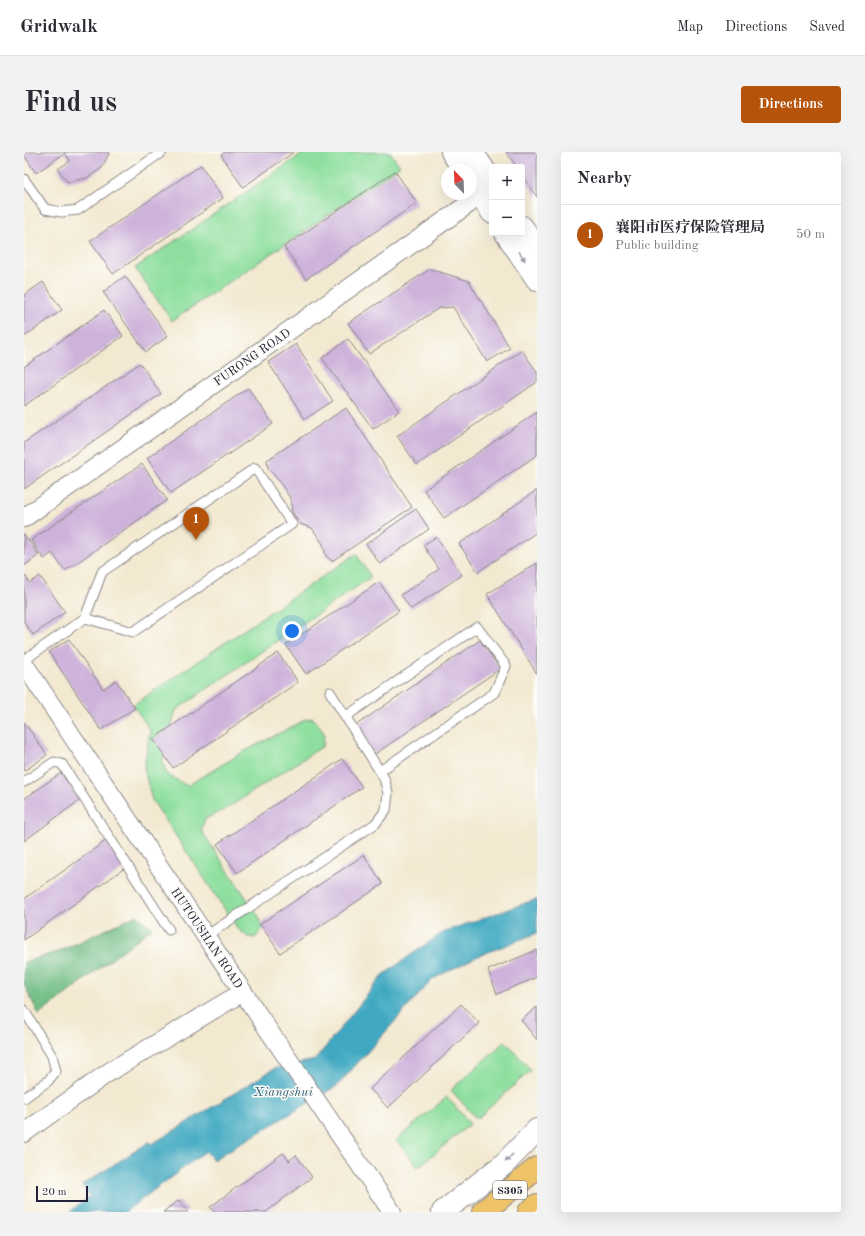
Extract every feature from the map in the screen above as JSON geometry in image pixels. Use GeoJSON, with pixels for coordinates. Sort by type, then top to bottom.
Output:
{"type":"FeatureCollection","features":[{"type":"Feature","properties":{"kind":"highway","name":"S305"},"geometry":{"type":"LineString","coordinates":[[483,1212],[537,1168]]}},
{"type":"Feature","properties":{"kind":"highway","name":"S305"},"geometry":{"type":"LineString","coordinates":[[529,1212],[537,1205]]}},
{"type":"Feature","properties":{"kind":"street"},"geometry":{"type":"LineString","coordinates":[[452,152],[460,164]]}},
{"type":"Feature","properties":{"kind":"street"},"geometry":{"type":"LineString","coordinates":[[472,152],[484,192]]}},
{"type":"Feature","properties":{"kind":"street","name":"FURONG ROAD"},"geometry":{"type":"LineString","coordinates":[[24,518],[484,192]]}},
{"type":"Feature","properties":{"kind":"street"},"geometry":{"type":"LineString","coordinates":[[525,231],[537,249]]}},
{"type":"Feature","properties":{"kind":"street"},"geometry":{"type":"LineString","coordinates":[[508,236],[537,279]]}},
{"type":"Feature","properties":{"kind":"street","name":"HUTOUSHAN ROAD"},"geometry":{"type":"LineString","coordinates":[[24,664],[392,1212]]}},
{"type":"Feature","properties":{"kind":"street"},"geometry":{"type":"LineString","coordinates":[[24,1133],[109,1072],[243,992]]}},
{"type":"Feature","properties":{"kind":"street"},"geometry":{"type":"LineString","coordinates":[[442,1212],[502,1165],[537,1130]]}},
{"type":"Feature","properties":{"kind":"lane"},"geometry":{"type":"LineString","coordinates":[[24,179],[45,209],[61,212],[78,210],[162,152]]}},
{"type":"Feature","properties":{"kind":"lane"},"geometry":{"type":"LineString","coordinates":[[24,660],[85,618],[102,572],[255,468],[292,524],[133,632],[85,618]]}},
{"type":"Feature","properties":{"kind":"lane"},"geometry":{"type":"LineString","coordinates":[[345,717],[477,627],[506,666],[494,693],[380,771]]}},
{"type":"Feature","properties":{"kind":"lane"},"geometry":{"type":"LineString","coordinates":[[206,936],[375,824],[386,810],[388,793],[384,778],[330,692]]}},
{"type":"Feature","properties":{"kind":"lane"},"geometry":{"type":"LineString","coordinates":[[24,782],[54,762],[62,764],[169,930]]}},
{"type":"Feature","properties":{"kind":"lane"},"geometry":{"type":"LineString","coordinates":[[24,1010],[52,1056],[56,1071],[48,1081],[24,1098]]}},
{"type":"Feature","properties":{"kind":"green space"},"geometry":{"type":"Polygon","coordinates":[[[305,152],[390,152],[400,166],[172,321],[135,268],[305,152]]]}},
{"type":"Feature","properties":{"kind":"green space"},"geometry":{"type":"Polygon","coordinates":[[[356,554],[371,577],[176,710],[162,761],[167,774],[187,786],[245,751],[307,719],[313,718],[324,733],[323,746],[226,809],[205,819],[201,830],[259,917],[262,930],[255,938],[248,937],[238,929],[152,800],[144,769],[150,730],[133,705],[356,554]]]}},
{"type":"Feature","properties":{"kind":"green space"},"geometry":{"type":"Polygon","coordinates":[[[137,915],[152,928],[39,1015],[24,984],[24,962],[58,952],[137,915]]]}},
{"type":"Feature","properties":{"kind":"green space"},"geometry":{"type":"Polygon","coordinates":[[[505,1041],[531,1070],[477,1119],[451,1090],[505,1041]]]}},
{"type":"Feature","properties":{"kind":"green space"},"geometry":{"type":"Polygon","coordinates":[[[447,1097],[470,1124],[418,1167],[396,1140],[447,1097]]]}},
{"type":"Feature","properties":{"kind":"water","name":"Xiangshui"},"geometry":{"type":"Polygon","coordinates":[[[537,899],[537,933],[476,957],[433,979],[337,1086],[213,1160],[206,1151],[125,1212],[70,1212],[90,1196],[82,1185],[149,1142],[152,1144],[275,1068],[315,1060],[383,975],[443,932],[537,899]]]}},
{"type":"Feature","properties":{"kind":"building"},"geometry":{"type":"Polygon","coordinates":[[[24,152],[109,153],[102,168],[87,178],[67,182],[58,169],[70,161],[65,153],[36,173],[24,155],[24,152]]]}},
{"type":"Feature","properties":{"kind":"building"},"geometry":{"type":"Polygon","coordinates":[[[225,152],[294,152],[243,187],[221,155],[225,152]]]}},
{"type":"Feature","properties":{"kind":"building"},"geometry":{"type":"Polygon","coordinates":[[[506,152],[537,152],[537,197],[525,179],[525,164],[515,164],[506,152]]]}},
{"type":"Feature","properties":{"kind":"building"},"geometry":{"type":"Polygon","coordinates":[[[201,165],[223,198],[113,274],[90,241],[201,165]]]}},
{"type":"Feature","properties":{"kind":"building"},"geometry":{"type":"Polygon","coordinates":[[[395,171],[417,203],[306,279],[284,247],[395,171]]]}},
{"type":"Feature","properties":{"kind":"building"},"geometry":{"type":"Polygon","coordinates":[[[430,269],[469,281],[510,348],[487,362],[453,307],[439,308],[369,354],[348,323],[430,269]]]}},
{"type":"Feature","properties":{"kind":"building"},"geometry":{"type":"Polygon","coordinates":[[[125,276],[168,336],[146,352],[103,292],[125,276]]]}},
{"type":"Feature","properties":{"kind":"building"},"geometry":{"type":"Polygon","coordinates":[[[43,282],[62,310],[24,337],[24,295],[43,282]]]}},
{"type":"Feature","properties":{"kind":"building"},"geometry":{"type":"Polygon","coordinates":[[[104,310],[123,336],[24,406],[24,367],[104,310]]]}},
{"type":"Feature","properties":{"kind":"building"},"geometry":{"type":"Polygon","coordinates":[[[348,339],[399,411],[373,429],[322,358],[348,339]]]}},
{"type":"Feature","properties":{"kind":"building"},"geometry":{"type":"Polygon","coordinates":[[[296,344],[333,401],[305,419],[268,362],[296,344]]]}},
{"type":"Feature","properties":{"kind":"building"},"geometry":{"type":"Polygon","coordinates":[[[522,350],[537,372],[537,382],[417,465],[397,436],[522,350]]]}},
{"type":"Feature","properties":{"kind":"building"},"geometry":{"type":"Polygon","coordinates":[[[140,363],[161,394],[24,489],[24,443],[140,363]]]}},
{"type":"Feature","properties":{"kind":"building"},"geometry":{"type":"Polygon","coordinates":[[[248,388],[273,424],[171,493],[147,458],[248,388]]]}},
{"type":"Feature","properties":{"kind":"building"},"geometry":{"type":"Polygon","coordinates":[[[346,408],[412,507],[332,561],[326,556],[323,544],[312,528],[300,524],[292,512],[290,498],[268,468],[267,460],[346,408]]]}},
{"type":"Feature","properties":{"kind":"building"},"geometry":{"type":"Polygon","coordinates":[[[537,412],[537,455],[444,518],[424,490],[537,412]]]}},
{"type":"Feature","properties":{"kind":"building"},"geometry":{"type":"Polygon","coordinates":[[[142,464],[167,500],[65,571],[52,553],[44,559],[31,540],[142,464]]]}},
{"type":"Feature","properties":{"kind":"building"},"geometry":{"type":"Polygon","coordinates":[[[537,490],[537,532],[478,572],[459,544],[537,490]]]}},
{"type":"Feature","properties":{"kind":"building"},"geometry":{"type":"Polygon","coordinates":[[[416,509],[429,529],[380,564],[366,544],[416,509]]]}},
{"type":"Feature","properties":{"kind":"building"},"geometry":{"type":"Polygon","coordinates":[[[24,534],[39,555],[24,566],[24,534]]]}},
{"type":"Feature","properties":{"kind":"building"},"geometry":{"type":"Polygon","coordinates":[[[436,537],[462,575],[411,609],[401,595],[439,569],[423,545],[436,537]]]}},
{"type":"Feature","properties":{"kind":"building"},"geometry":{"type":"Polygon","coordinates":[[[537,563],[537,674],[487,594],[537,563]]]}},
{"type":"Feature","properties":{"kind":"building"},"geometry":{"type":"Polygon","coordinates":[[[24,574],[30,583],[40,576],[65,612],[33,635],[24,622],[24,574]]]}},
{"type":"Feature","properties":{"kind":"building"},"geometry":{"type":"Polygon","coordinates":[[[379,582],[399,611],[306,674],[286,645],[379,582]]]}},
{"type":"Feature","properties":{"kind":"building"},"geometry":{"type":"Polygon","coordinates":[[[69,639],[103,689],[116,680],[135,708],[101,730],[49,652],[69,639]]]}},
{"type":"Feature","properties":{"kind":"building"},"geometry":{"type":"Polygon","coordinates":[[[480,640],[500,669],[375,754],[355,726],[480,640]]]}},
{"type":"Feature","properties":{"kind":"building"},"geometry":{"type":"Polygon","coordinates":[[[278,653],[298,682],[173,768],[153,739],[278,653]]]}},
{"type":"Feature","properties":{"kind":"building"},"geometry":{"type":"Polygon","coordinates":[[[24,722],[47,755],[24,771],[24,722]]]}},
{"type":"Feature","properties":{"kind":"building"},"geometry":{"type":"Polygon","coordinates":[[[342,759],[362,787],[237,873],[217,844],[342,759]]]}},
{"type":"Feature","properties":{"kind":"building"},"geometry":{"type":"Polygon","coordinates":[[[61,773],[80,800],[24,841],[24,799],[61,773]]]}},
{"type":"Feature","properties":{"kind":"building"},"geometry":{"type":"Polygon","coordinates":[[[107,840],[126,867],[24,940],[24,899],[107,840]]]}},
{"type":"Feature","properties":{"kind":"building"},"geometry":{"type":"Polygon","coordinates":[[[364,855],[383,884],[280,953],[260,924],[364,855]]]}},
{"type":"Feature","properties":{"kind":"building"},"geometry":{"type":"Polygon","coordinates":[[[537,950],[537,977],[497,994],[488,970],[537,950]]]}},
{"type":"Feature","properties":{"kind":"building"},"geometry":{"type":"Polygon","coordinates":[[[461,1004],[479,1023],[388,1108],[370,1089],[461,1004]]]}},
{"type":"Feature","properties":{"kind":"building"},"geometry":{"type":"Polygon","coordinates":[[[537,1007],[537,1040],[521,1020],[537,1007]]]}},
{"type":"Feature","properties":{"kind":"building"},"geometry":{"type":"Polygon","coordinates":[[[283,1153],[289,1161],[296,1155],[312,1177],[266,1212],[214,1212],[210,1207],[283,1153]]]}},
{"type":"Feature","properties":{"kind":"building"},"geometry":{"type":"Polygon","coordinates":[[[179,1200],[188,1212],[163,1212],[179,1200]]]}},
{"type":"Feature","properties":{"kind":"place","name":"襄阳市医疗保险管理局"},"geometry":{"type":"Point","coordinates":[196,540]}}]}
